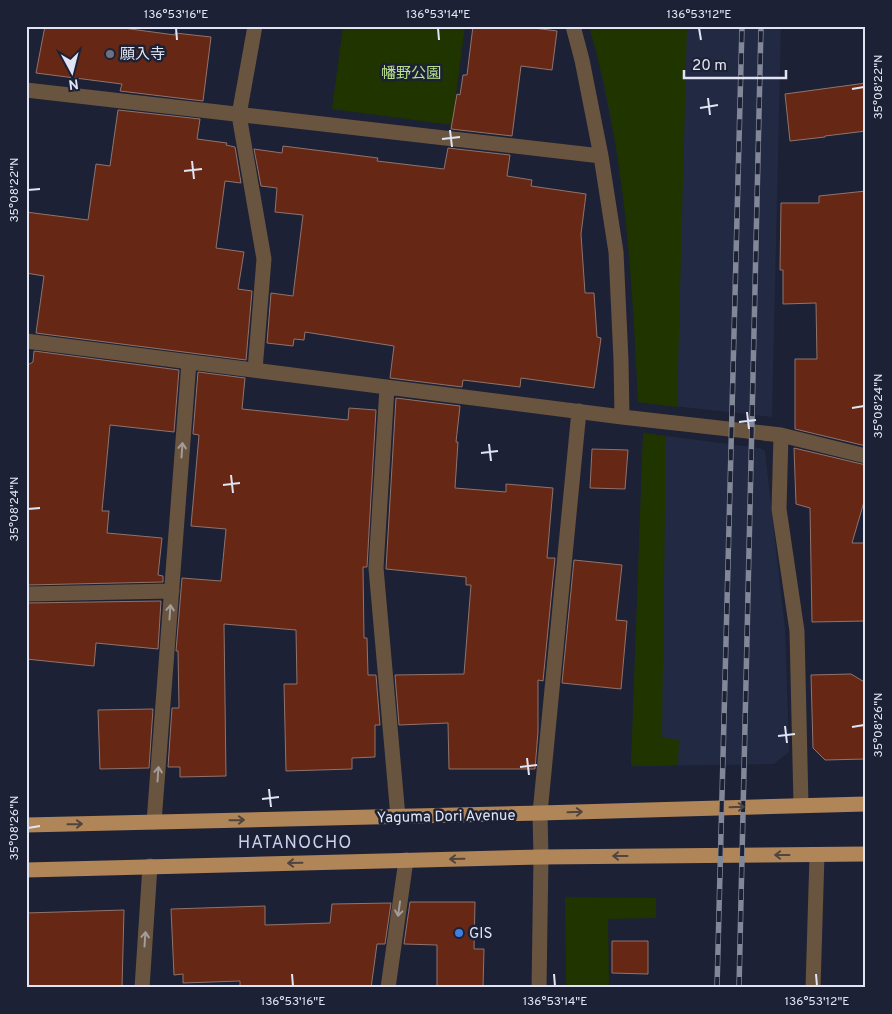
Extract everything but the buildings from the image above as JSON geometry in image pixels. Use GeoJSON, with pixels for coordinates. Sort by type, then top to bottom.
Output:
{"type":"FeatureCollection","features":[{"type":"Feature","properties":{"kind":"main road","name":"Yaguma Dori Avenue"},"geometry":{"type":"LineString","coordinates":[[26,825],[540,814],[866,804]]}},
{"type":"Feature","properties":{"kind":"main road"},"geometry":{"type":"LineString","coordinates":[[26,870],[541,857],[866,854]]}},
{"type":"Feature","properties":{"kind":"street"},"geometry":{"type":"LineString","coordinates":[[255,370],[264,259],[239,115],[256,26]]}},
{"type":"Feature","properties":{"kind":"street"},"geometry":{"type":"LineString","coordinates":[[573,26],[602,156],[616,252],[622,416]]}},
{"type":"Feature","properties":{"kind":"street"},"geometry":{"type":"LineString","coordinates":[[26,90],[602,156]]}},
{"type":"Feature","properties":{"kind":"street"},"geometry":{"type":"LineString","coordinates":[[26,341],[781,435],[866,456]]}},
{"type":"Feature","properties":{"kind":"street"},"geometry":{"type":"LineString","coordinates":[[154,822],[189,362]]}},
{"type":"Feature","properties":{"kind":"street"},"geometry":{"type":"LineString","coordinates":[[388,387],[376,568],[398,816]]}},
{"type":"Feature","properties":{"kind":"street"},"geometry":{"type":"LineString","coordinates":[[538,988],[540,814],[578,411]]}},
{"type":"Feature","properties":{"kind":"street"},"geometry":{"type":"LineString","coordinates":[[781,435],[779,509],[797,631],[801,806]]}},
{"type":"Feature","properties":{"kind":"street"},"geometry":{"type":"LineString","coordinates":[[26,594],[172,591]]}},
{"type":"Feature","properties":{"kind":"street"},"geometry":{"type":"LineString","coordinates":[[813,988],[817,855]]}},
{"type":"Feature","properties":{"kind":"street"},"geometry":{"type":"LineString","coordinates":[[388,988],[406,860]]}},
{"type":"Feature","properties":{"kind":"street"},"geometry":{"type":"LineString","coordinates":[[142,988],[150,866]]}},
{"type":"Feature","properties":{"kind":"shaded area"},"geometry":{"type":"Polygon","coordinates":[[[589,26],[781,26],[772,417],[638,402],[632,270],[619,160],[596,48],[589,26]]]}},
{"type":"Feature","properties":{"kind":"shaded area"},"geometry":{"type":"Polygon","coordinates":[[[643,433],[760,448],[765,451],[785,629],[789,752],[774,764],[631,766],[643,433]]]}},
{"type":"Feature","properties":{"kind":"green space","name":"幡野公園"},"geometry":{"type":"Polygon","coordinates":[[[343,26],[465,26],[452,125],[332,109],[343,26]]]}},
{"type":"Feature","properties":{"kind":"green space"},"geometry":{"type":"Polygon","coordinates":[[[589,26],[687,26],[677,407],[638,402],[633,307],[619,165],[601,72],[589,26]]]}},
{"type":"Feature","properties":{"kind":"green space"},"geometry":{"type":"Polygon","coordinates":[[[643,433],[666,436],[662,737],[679,740],[678,765],[631,766],[643,433]]]}},
{"type":"Feature","properties":{"kind":"green space"},"geometry":{"type":"Polygon","coordinates":[[[565,897],[656,898],[656,918],[608,919],[609,988],[566,988],[565,897]]]}},
{"type":"Feature","properties":{"kind":"railway"},"geometry":{"type":"LineString","coordinates":[[717,988],[742,26]]}},
{"type":"Feature","properties":{"kind":"railway"},"geometry":{"type":"LineString","coordinates":[[739,988],[761,26]]}},
{"type":"Feature","properties":{"kind":"place","name":"願入寺"},"geometry":{"type":"Point","coordinates":[110,54]}},
{"type":"Feature","properties":{"kind":"place","name":"GIS"},"geometry":{"type":"Point","coordinates":[459,933]}},
{"type":"Feature","properties":{"kind":"district","name":"HATANOCHO"},"geometry":{"type":"Point","coordinates":[295,842]}}]}
